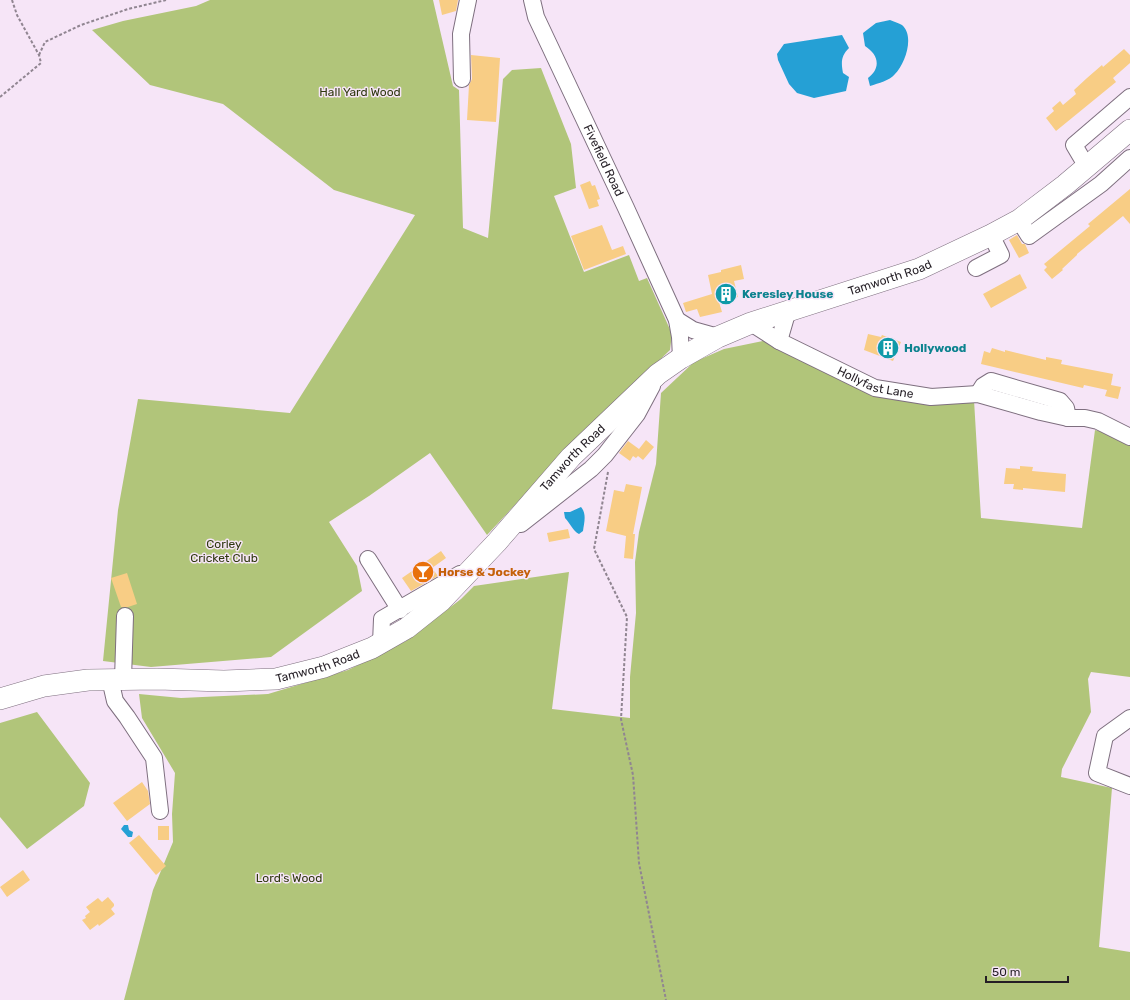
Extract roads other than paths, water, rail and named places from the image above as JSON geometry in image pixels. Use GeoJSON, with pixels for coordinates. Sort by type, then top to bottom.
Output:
{"type":"FeatureCollection","features":[{"type":"Feature","properties":{"kind":"main road","name":"Tamworth Road"},"geometry":{"type":"LineString","coordinates":[[0,699],[44,686],[74,681],[117,679],[224,681],[276,678],[324,667],[347,659],[381,643],[407,628],[441,601],[497,542],[571,456],[658,374],[681,358],[718,337],[751,323],[919,269],[991,235],[1019,220],[1087,167],[1130,130]]}},
{"type":"Feature","properties":{"kind":"street"},"geometry":{"type":"LineString","coordinates":[[462,79],[461,34],[468,0]]}},
{"type":"Feature","properties":{"kind":"street","name":"Fivefield Road"},"geometry":{"type":"LineString","coordinates":[[532,0],[536,17],[626,208],[676,320],[680,337],[681,358]]}},
{"type":"Feature","properties":{"kind":"street"},"geometry":{"type":"LineString","coordinates":[[1087,167],[1074,145],[1130,97]]}},
{"type":"Feature","properties":{"kind":"street"},"geometry":{"type":"LineString","coordinates":[[1019,220],[1029,236],[1101,184],[1130,158]]}},
{"type":"Feature","properties":{"kind":"street"},"geometry":{"type":"LineString","coordinates":[[976,268],[1006,253],[991,235]]}},
{"type":"Feature","properties":{"kind":"street"},"geometry":{"type":"LineString","coordinates":[[779,341],[788,310]]}},
{"type":"Feature","properties":{"kind":"street"},"geometry":{"type":"LineString","coordinates":[[676,320],[693,330],[718,337]]}},
{"type":"Feature","properties":{"kind":"street","name":"Hollyfast Lane"},"geometry":{"type":"LineString","coordinates":[[751,323],[779,341],[876,388],[931,397],[978,394],[1041,412],[1068,418],[1086,418],[1130,437]]}},
{"type":"Feature","properties":{"kind":"street"},"geometry":{"type":"LineString","coordinates":[[497,542],[591,469],[605,455],[637,414],[658,374]]}},
{"type":"Feature","properties":{"kind":"street"},"geometry":{"type":"LineString","coordinates":[[368,559],[400,610]]}},
{"type":"Feature","properties":{"kind":"street"},"geometry":{"type":"LineString","coordinates":[[381,643],[382,619],[400,610],[478,563]]}},
{"type":"Feature","properties":{"kind":"street"},"geometry":{"type":"LineString","coordinates":[[125,616],[115,701],[154,758],[160,811]]}},
{"type":"Feature","properties":{"kind":"street"},"geometry":{"type":"LineString","coordinates":[[1130,718],[1105,736],[1097,773],[1130,786]]}},
{"type":"Feature","properties":{"kind":"water"},"geometry":{"type":"Polygon","coordinates":[[[890,20],[902,25],[906,30],[908,43],[905,57],[899,69],[893,76],[884,82],[870,86],[868,78],[875,70],[877,62],[873,53],[865,46],[863,33],[876,23],[890,20]]]}},
{"type":"Feature","properties":{"kind":"water"},"geometry":{"type":"Polygon","coordinates":[[[842,35],[849,48],[844,54],[842,62],[843,73],[849,77],[846,91],[814,98],[797,93],[789,84],[778,60],[777,54],[784,44],[842,35]]]}},
{"type":"Feature","properties":{"kind":"water"},"geometry":{"type":"Polygon","coordinates":[[[581,507],[585,519],[583,531],[579,534],[565,518],[564,512],[570,512],[581,507]]]}},
{"type":"Feature","properties":{"kind":"water"},"geometry":{"type":"Polygon","coordinates":[[[124,825],[128,825],[129,830],[133,832],[132,837],[128,837],[121,829],[124,825]]]}},
{"type":"Feature","properties":{"kind":"place","name":"Keresley House"},"geometry":{"type":"Point","coordinates":[726,294]}},
{"type":"Feature","properties":{"kind":"place","name":"Hollywood"},"geometry":{"type":"Point","coordinates":[888,348]}},
{"type":"Feature","properties":{"kind":"place","name":"Horse & Jockey"},"geometry":{"type":"Point","coordinates":[423,572]}},
{"type":"Feature","properties":{"kind":"park label","name":"Hall Yard Wood"},"geometry":{"type":"Point","coordinates":[360,92]}},
{"type":"Feature","properties":{"kind":"park label","name":"Corley Cricket Club"},"geometry":{"type":"Point","coordinates":[224,551]}},
{"type":"Feature","properties":{"kind":"park label","name":"Lord's Wood"},"geometry":{"type":"Point","coordinates":[289,878]}}]}
